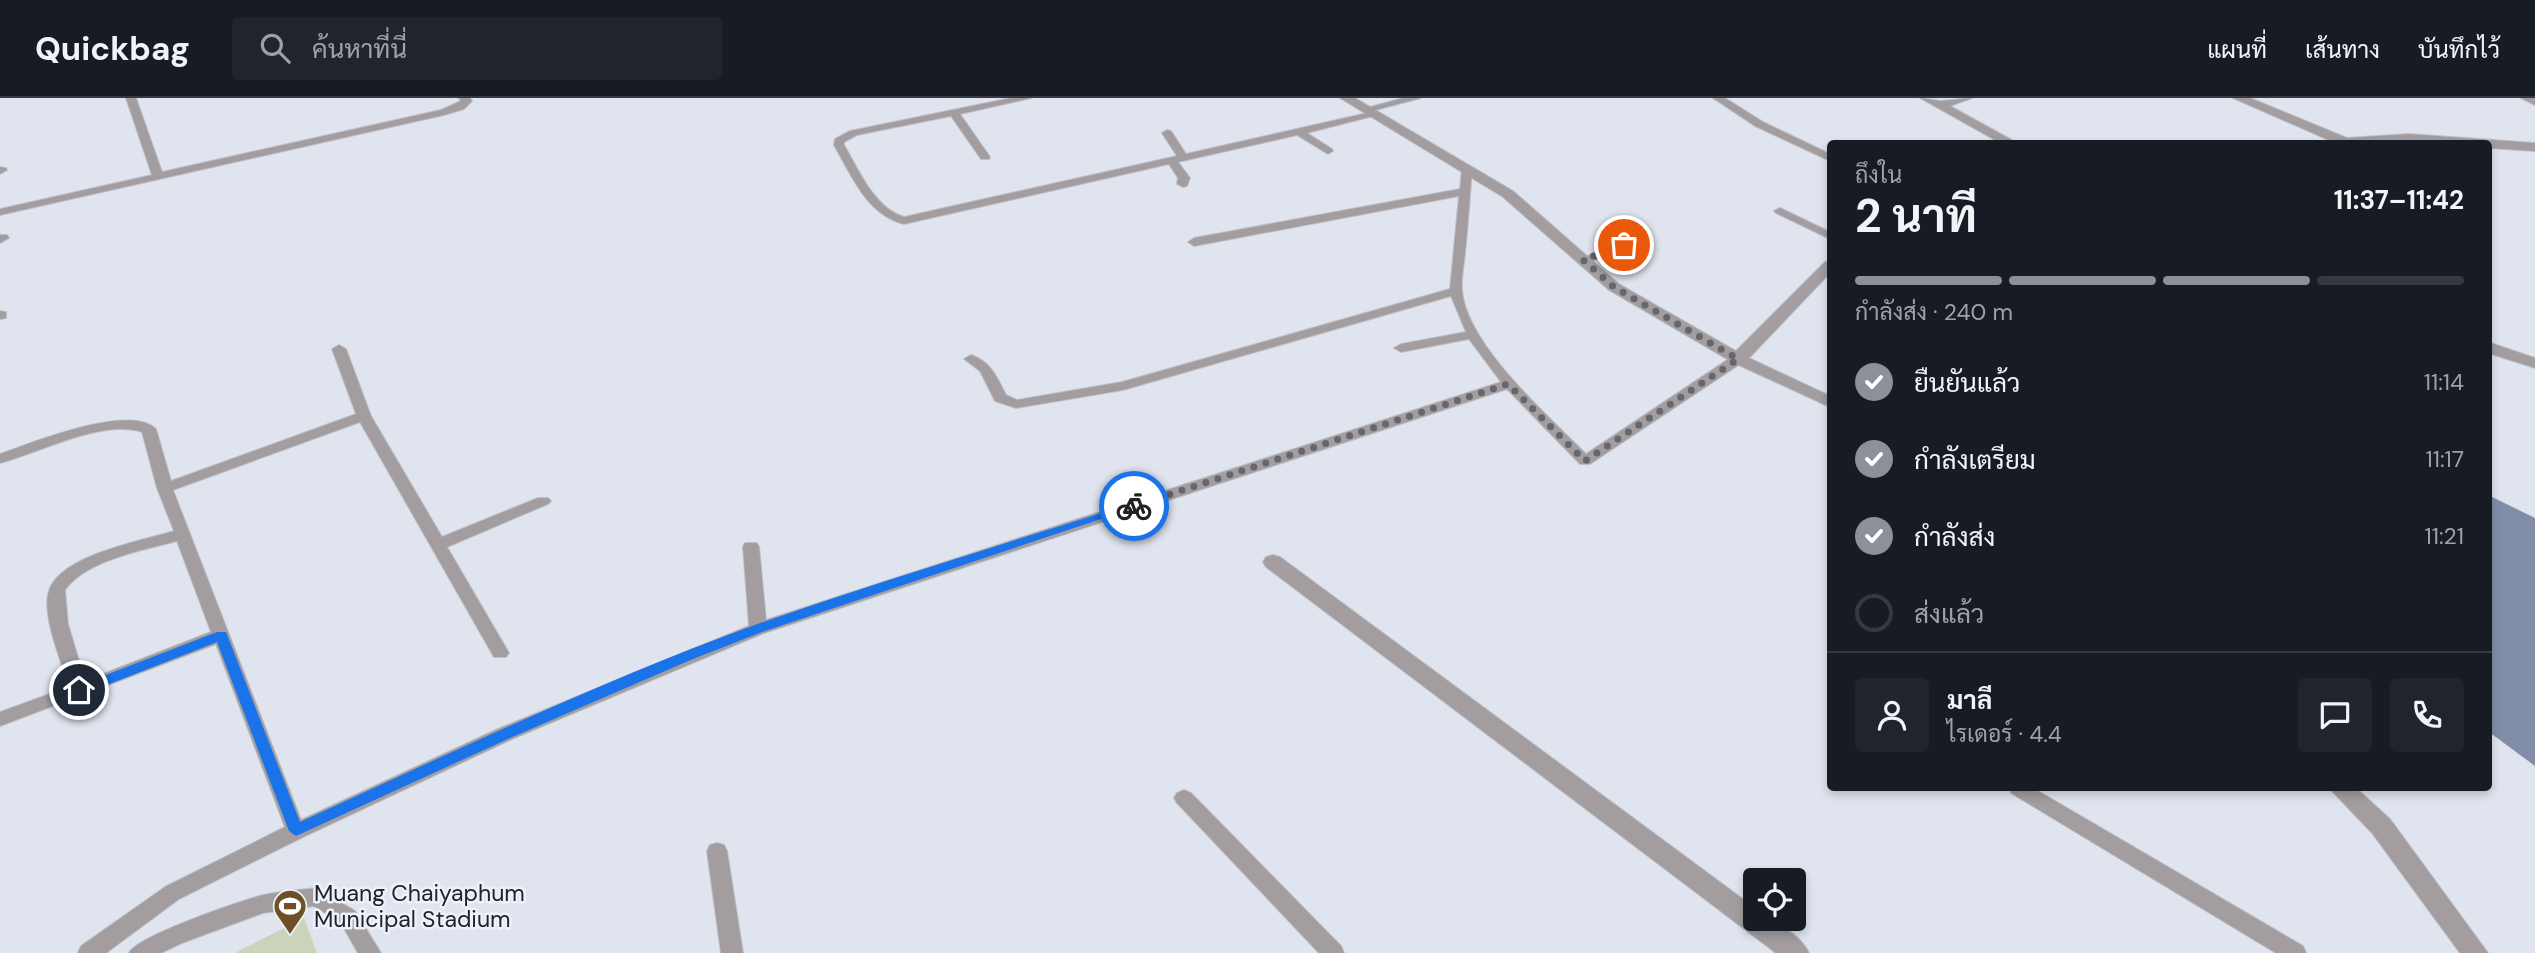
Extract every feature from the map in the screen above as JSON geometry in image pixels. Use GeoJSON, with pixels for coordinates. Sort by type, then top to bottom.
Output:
{"type":"FeatureCollection","features":[{"type":"Feature","properties":{"kind":"street"},"geometry":{"type":"LineString","coordinates":[[1346,98],[1508,194],[1614,287],[1738,359],[1827,401]]}},
{"type":"Feature","properties":{"kind":"street"},"geometry":{"type":"LineString","coordinates":[[1926,98],[2005,140]]}},
{"type":"Feature","properties":{"kind":"street"},"geometry":{"type":"LineString","coordinates":[[1939,105],[1966,98]]}},
{"type":"Feature","properties":{"kind":"street"},"geometry":{"type":"LineString","coordinates":[[2239,98],[2334,140]]}},
{"type":"Feature","properties":{"kind":"street"},"geometry":{"type":"LineString","coordinates":[[2528,98],[2535,101]]}},
{"type":"Feature","properties":{"kind":"street"},"geometry":{"type":"LineString","coordinates":[[2410,140],[2457,140]]}},
{"type":"Feature","properties":{"kind":"street"},"geometry":{"type":"LineString","coordinates":[[2492,143],[2535,147]]}},
{"type":"Feature","properties":{"kind":"street"},"geometry":{"type":"LineString","coordinates":[[1738,359],[1827,268]]}},
{"type":"Feature","properties":{"kind":"street"},"geometry":{"type":"LineString","coordinates":[[2492,348],[2535,363]]}},
{"type":"Feature","properties":{"kind":"street"},"geometry":{"type":"LineString","coordinates":[[1273,562],[1796,953]]}},
{"type":"Feature","properties":{"kind":"street"},"geometry":{"type":"LineString","coordinates":[[2344,791],[2381,827],[2475,953]]}},
{"type":"Feature","properties":{"kind":"lane"},"geometry":{"type":"LineString","coordinates":[[131,98],[158,177]]}},
{"type":"Feature","properties":{"kind":"lane"},"geometry":{"type":"LineString","coordinates":[[0,212],[444,112],[460,107],[467,101],[464,98]]}},
{"type":"Feature","properties":{"kind":"lane"},"geometry":{"type":"LineString","coordinates":[[1026,98],[854,133],[839,141],[878,207],[894,220],[914,219],[1299,132],[1416,98]]}},
{"type":"Feature","properties":{"kind":"lane"},"geometry":{"type":"LineString","coordinates":[[1718,98],[1759,124],[1827,157]]}},
{"type":"Feature","properties":{"kind":"lane"},"geometry":{"type":"LineString","coordinates":[[1733,108],[1748,100]]}},
{"type":"Feature","properties":{"kind":"lane"},"geometry":{"type":"LineString","coordinates":[[954,113],[985,157]]}},
{"type":"Feature","properties":{"kind":"lane"},"geometry":{"type":"LineString","coordinates":[[1299,132],[1328,151]]}},
{"type":"Feature","properties":{"kind":"lane"},"geometry":{"type":"LineString","coordinates":[[1167,133],[1184,158]]}},
{"type":"Feature","properties":{"kind":"lane"},"geometry":{"type":"LineString","coordinates":[[1172,160],[1184,178],[1184,184]]}},
{"type":"Feature","properties":{"kind":"lane"},"geometry":{"type":"LineString","coordinates":[[1467,168],[1456,291],[1459,305],[1474,334],[1508,384],[1585,461],[1738,359]]}},
{"type":"Feature","properties":{"kind":"lane"},"geometry":{"type":"LineString","coordinates":[[1194,242],[1466,191]]}},
{"type":"Feature","properties":{"kind":"lane"},"geometry":{"type":"LineString","coordinates":[[1780,211],[1827,234]]}},
{"type":"Feature","properties":{"kind":"lane"},"geometry":{"type":"LineString","coordinates":[[1583,260],[1644,238]]}},
{"type":"Feature","properties":{"kind":"lane"},"geometry":{"type":"LineString","coordinates":[[971,359],[986,369],[1000,398],[1016,404],[1123,386],[1456,291]]}},
{"type":"Feature","properties":{"kind":"lane"},"geometry":{"type":"LineString","coordinates":[[1401,348],[1474,334]]}},
{"type":"Feature","properties":{"kind":"lane"},"geometry":{"type":"LineString","coordinates":[[339,349],[364,416],[500,653]]}},
{"type":"Feature","properties":{"kind":"lane"},"geometry":{"type":"LineString","coordinates":[[89,953],[172,893],[296,831],[505,734],[758,629],[1508,384]]}},
{"type":"Feature","properties":{"kind":"lane"},"geometry":{"type":"LineString","coordinates":[[165,488],[364,416]]}},
{"type":"Feature","properties":{"kind":"lane"},"geometry":{"type":"LineString","coordinates":[[0,459],[110,425],[141,424],[149,429],[165,488],[296,831]]}},
{"type":"Feature","properties":{"kind":"lane"},"geometry":{"type":"LineString","coordinates":[[438,545],[543,501]]}},
{"type":"Feature","properties":{"kind":"lane"},"geometry":{"type":"LineString","coordinates":[[79,690],[62,637],[56,592],[65,577],[86,564],[183,534]]}},
{"type":"Feature","properties":{"kind":"lane"},"geometry":{"type":"LineString","coordinates":[[751,547],[758,629]]}},
{"type":"Feature","properties":{"kind":"lane"},"geometry":{"type":"LineString","coordinates":[[0,719],[221,635]]}},
{"type":"Feature","properties":{"kind":"lane"},"geometry":{"type":"LineString","coordinates":[[2023,791],[2295,953]]}},
{"type":"Feature","properties":{"kind":"lane"},"geometry":{"type":"LineString","coordinates":[[1184,798],[1333,953]]}},
{"type":"Feature","properties":{"kind":"lane"},"geometry":{"type":"LineString","coordinates":[[717,851],[732,953]]}},
{"type":"Feature","properties":{"kind":"lane"},"geometry":{"type":"LineString","coordinates":[[140,953],[174,936],[263,904],[317,897],[348,917],[370,953]]}},
{"type":"Feature","properties":{"kind":"green space","name":"Muang Chaiyaphum Municipal Stadium"},"geometry":{"type":"Polygon","coordinates":[[[304,918],[317,953],[235,953],[304,918]]]}},
{"type":"Feature","properties":{"kind":"water"},"geometry":{"type":"Polygon","coordinates":[[[2492,497],[2535,518],[2535,766],[2492,734],[2492,497]]]}},
{"type":"Feature","properties":{"kind":"way so far"},"geometry":{"type":"LineString","coordinates":[[1134,506],[1508,384],[1585,461],[1738,359],[1614,287],[1583,260],[1624,245]]}},
{"type":"Feature","properties":{"kind":"place","name":"Muang Chaiyaphum Municipal Stadium"},"geometry":{"type":"Point","coordinates":[290,936]}},
{"type":"Feature","properties":{"kind":"route"},"geometry":{"type":"LineString","coordinates":[[79,690],[221,635],[296,831],[505,734],[758,629],[1134,506]]}}]}
